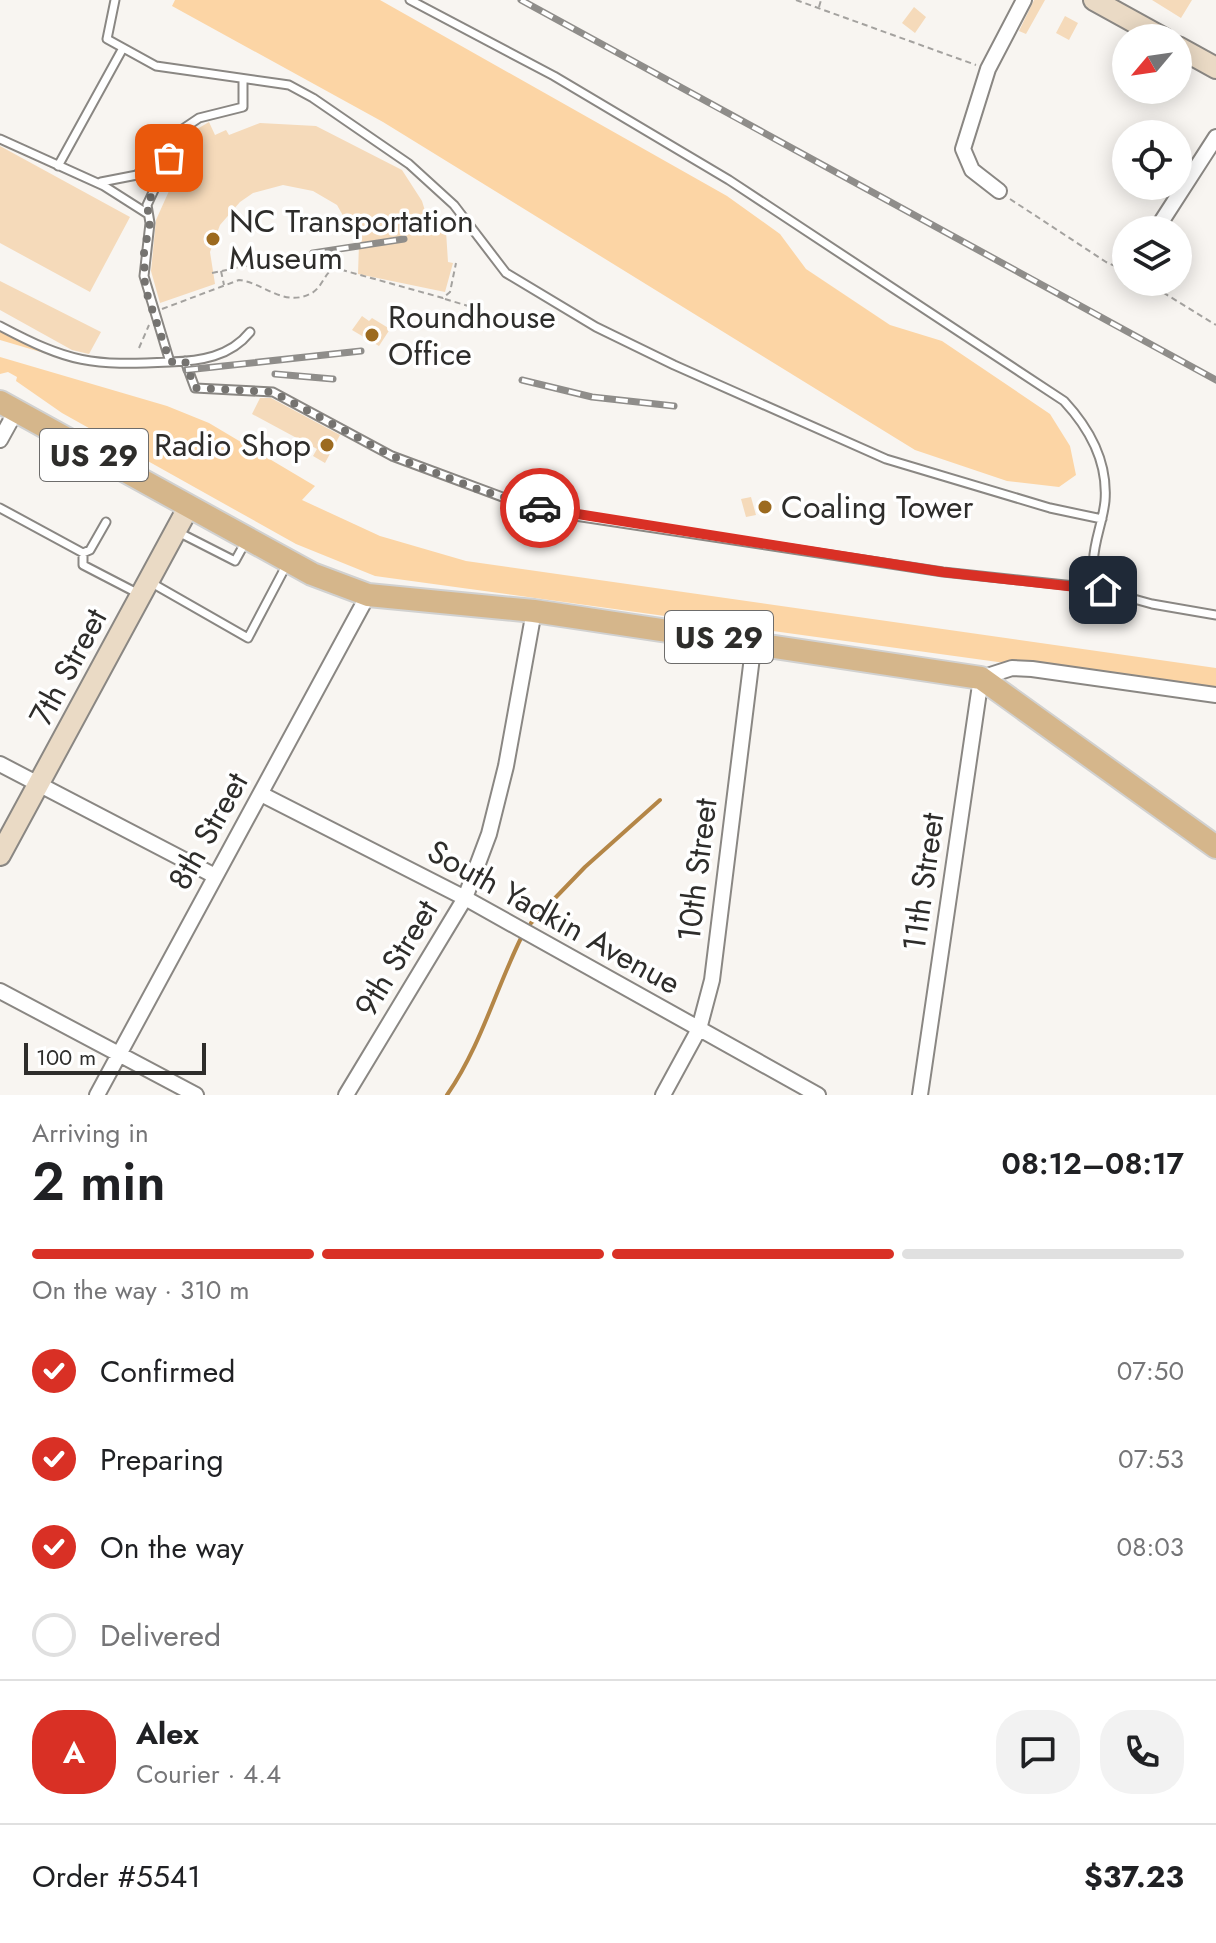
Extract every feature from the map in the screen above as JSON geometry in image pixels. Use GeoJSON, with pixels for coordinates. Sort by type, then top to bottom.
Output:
{"type":"FeatureCollection","features":[{"type":"Feature","properties":{"kind":"main road","name":"US 29"},"geometry":{"type":"LineString","coordinates":[[8,407],[289,561],[368,595],[534,611],[754,641],[981,678],[1216,847]]}},
{"type":"Feature","properties":{"kind":"street"},"geometry":{"type":"LineString","coordinates":[[999,191],[972,170],[963,149],[988,69],[1024,0]]}},
{"type":"Feature","properties":{"kind":"street"},"geometry":{"type":"LineString","coordinates":[[1094,0],[1133,24]]}},
{"type":"Feature","properties":{"kind":"street"},"geometry":{"type":"LineString","coordinates":[[1192,56],[1216,68]]}},
{"type":"Feature","properties":{"kind":"street"},"geometry":{"type":"LineString","coordinates":[[1165,216],[1216,137]]}},
{"type":"Feature","properties":{"kind":"street"},"geometry":{"type":"LineString","coordinates":[[0,439],[8,407]]}},
{"type":"Feature","properties":{"kind":"street","name":"7th Street"},"geometry":{"type":"LineString","coordinates":[[0,855],[188,508]]}},
{"type":"Feature","properties":{"kind":"street","name":"8th Street"},"geometry":{"type":"LineString","coordinates":[[97,1095],[368,595]]}},
{"type":"Feature","properties":{"kind":"street","name":"9th Street"},"geometry":{"type":"LineString","coordinates":[[346,1095],[465,898],[489,834],[506,766],[534,611]]}},
{"type":"Feature","properties":{"kind":"street","name":"10th Street"},"geometry":{"type":"LineString","coordinates":[[663,1095],[699,1029],[712,980],[754,641]]}},
{"type":"Feature","properties":{"kind":"street"},"geometry":{"type":"LineString","coordinates":[[981,678],[1012,668],[1032,669],[1216,695]]}},
{"type":"Feature","properties":{"kind":"street","name":"11th Street"},"geometry":{"type":"LineString","coordinates":[[920,1095],[981,678]]}},
{"type":"Feature","properties":{"kind":"street"},"geometry":{"type":"LineString","coordinates":[[0,764],[215,876]]}},
{"type":"Feature","properties":{"kind":"street","name":"South Yadkin Avenue"},"geometry":{"type":"LineString","coordinates":[[261,794],[465,898],[818,1095]]}},
{"type":"Feature","properties":{"kind":"street"},"geometry":{"type":"LineString","coordinates":[[0,991],[118,1057],[196,1095]]}},
{"type":"Feature","properties":{"kind":"lane"},"geometry":{"type":"LineString","coordinates":[[115,0],[107,39],[156,66],[289,85],[409,164],[454,205],[506,273],[596,327],[801,424],[886,459],[1050,508],[1102,519]]}},
{"type":"Feature","properties":{"kind":"lane"},"geometry":{"type":"LineString","coordinates":[[410,0],[554,76],[729,180],[1064,401],[1081,419],[1101,460],[1105,486],[1092,571],[1103,590]]}},
{"type":"Feature","properties":{"kind":"lane"},"geometry":{"type":"LineString","coordinates":[[58,166],[123,48]]}},
{"type":"Feature","properties":{"kind":"lane"},"geometry":{"type":"LineString","coordinates":[[97,182],[137,175],[165,141],[199,118],[243,107],[243,80]]}},
{"type":"Feature","properties":{"kind":"lane"},"geometry":{"type":"LineString","coordinates":[[0,139],[97,182],[148,214]]}},
{"type":"Feature","properties":{"kind":"lane"},"geometry":{"type":"LineString","coordinates":[[165,141],[169,158],[152,193],[144,276],[170,362]]}},
{"type":"Feature","properties":{"kind":"lane"},"geometry":{"type":"LineString","coordinates":[[0,326],[70,358],[107,365],[185,361],[233,349],[250,332]]}},
{"type":"Feature","properties":{"kind":"lane"},"geometry":{"type":"LineString","coordinates":[[185,361],[195,388],[273,392],[392,456],[524,505],[575,516],[927,570],[1103,590],[1152,604],[1216,615]]}},
{"type":"Feature","properties":{"kind":"lane"},"geometry":{"type":"LineString","coordinates":[[0,508],[83,553]]}},
{"type":"Feature","properties":{"kind":"lane"},"geometry":{"type":"LineString","coordinates":[[83,553],[90,550],[106,522]]}},
{"type":"Feature","properties":{"kind":"lane"},"geometry":{"type":"LineString","coordinates":[[176,531],[235,561],[248,539]]}},
{"type":"Feature","properties":{"kind":"lane"},"geometry":{"type":"LineString","coordinates":[[83,553],[83,565],[145,588],[248,638],[289,561]]}},
{"type":"Feature","properties":{"kind":"path"},"geometry":{"type":"LineString","coordinates":[[796,0],[988,69]]}},
{"type":"Feature","properties":{"kind":"path"},"geometry":{"type":"LineString","coordinates":[[818,8],[821,0]]}},
{"type":"Feature","properties":{"kind":"path"},"geometry":{"type":"LineString","coordinates":[[999,191],[1112,265]]}},
{"type":"Feature","properties":{"kind":"path"},"geometry":{"type":"LineString","coordinates":[[212,273],[259,263]]}},
{"type":"Feature","properties":{"kind":"path"},"geometry":{"type":"LineString","coordinates":[[443,298],[450,292],[456,263]]}},
{"type":"Feature","properties":{"kind":"path"},"geometry":{"type":"LineString","coordinates":[[139,348],[154,314],[224,286],[246,281],[272,294],[301,297],[315,291],[330,269],[335,268],[538,327],[546,311]]}},
{"type":"Feature","properties":{"kind":"path"},"geometry":{"type":"LineString","coordinates":[[221,271],[224,286]]}},
{"type":"Feature","properties":{"kind":"path"},"geometry":{"type":"LineString","coordinates":[[1169,296],[1216,325]]}},
{"type":"Feature","properties":{"kind":"shaded area"},"geometry":{"type":"Polygon","coordinates":[[[175,0],[380,0],[727,196],[780,234],[806,269],[890,325],[942,341],[1050,414],[1070,446],[1076,475],[1059,487],[1007,481],[915,450],[383,122],[172,6],[175,0]]]}},
{"type":"Feature","properties":{"kind":"shaded area"},"geometry":{"type":"Polygon","coordinates":[[[0,330],[61,358],[0,340],[0,330]]]}},
{"type":"Feature","properties":{"kind":"shaded area"},"geometry":{"type":"Polygon","coordinates":[[[0,357],[167,406],[209,423],[315,486],[302,500],[380,536],[466,561],[1216,668],[1216,692],[375,576],[296,544],[62,413],[16,381],[17,377],[8,372],[0,374],[0,357]]]}},
{"type":"Feature","properties":{"kind":"building"},"geometry":{"type":"Polygon","coordinates":[[[1034,0],[1045,0],[1026,34],[1019,31],[1034,0]]]}},
{"type":"Feature","properties":{"kind":"building"},"geometry":{"type":"Polygon","coordinates":[[[1152,0],[1192,0],[1181,18],[1152,0]]]}},
{"type":"Feature","properties":{"kind":"building"},"geometry":{"type":"Polygon","coordinates":[[[914,7],[926,17],[915,33],[902,23],[914,7]]]}},
{"type":"Feature","properties":{"kind":"building"},"geometry":{"type":"Polygon","coordinates":[[[1065,16],[1078,23],[1069,40],[1056,33],[1065,16]]]}},
{"type":"Feature","properties":{"kind":"building"},"geometry":{"type":"Polygon","coordinates":[[[209,122],[215,135],[226,130],[229,135],[260,123],[316,126],[402,170],[422,201],[426,214],[438,211],[446,231],[448,262],[453,263],[445,292],[358,274],[359,244],[337,205],[313,191],[283,185],[253,193],[240,202],[220,225],[210,252],[215,284],[160,303],[151,271],[156,220],[173,182],[186,169],[172,144],[209,122]]]}},
{"type":"Feature","properties":{"kind":"building"},"geometry":{"type":"Polygon","coordinates":[[[0,146],[130,217],[90,292],[0,243],[0,146]]]}},
{"type":"Feature","properties":{"kind":"building"},"geometry":{"type":"Polygon","coordinates":[[[0,281],[101,332],[89,354],[72,350],[0,310],[0,281]]]}},
{"type":"Feature","properties":{"kind":"building","name":"Roundhouse Office"},"geometry":{"type":"Polygon","coordinates":[[[362,316],[390,329],[379,346],[352,330],[362,316]]]}},
{"type":"Feature","properties":{"kind":"building"},"geometry":{"type":"Polygon","coordinates":[[[260,398],[271,398],[340,435],[325,463],[313,456],[317,449],[252,414],[260,398]]]}},
{"type":"Feature","properties":{"kind":"building"},"geometry":{"type":"Polygon","coordinates":[[[751,497],[756,515],[746,517],[741,499],[751,497]]]}},
{"type":"Feature","properties":{"kind":"waterway"},"geometry":{"type":"LineString","coordinates":[[531,923],[585,867],[660,800]]}},
{"type":"Feature","properties":{"kind":"waterway"},"geometry":{"type":"LineString","coordinates":[[447,1095],[479,1037],[522,936]]}},
{"type":"Feature","properties":{"kind":"railway"},"geometry":{"type":"LineString","coordinates":[[521,0],[1216,380]]}},
{"type":"Feature","properties":{"kind":"railway"},"geometry":{"type":"LineString","coordinates":[[313,253],[404,239]]}},
{"type":"Feature","properties":{"kind":"railway"},"geometry":{"type":"LineString","coordinates":[[186,370],[361,351]]}},
{"type":"Feature","properties":{"kind":"railway"},"geometry":{"type":"LineString","coordinates":[[275,374],[333,379]]}},
{"type":"Feature","properties":{"kind":"railway"},"geometry":{"type":"LineString","coordinates":[[522,380],[592,397],[674,406]]}},
{"type":"Feature","properties":{"kind":"way so far"},"geometry":{"type":"LineString","coordinates":[[169,158],[147,205],[150,223],[144,252],[145,288],[170,362],[185,361],[195,388],[273,392],[392,456],[480,490],[540,508]]}},
{"type":"Feature","properties":{"kind":"place","name":"NC Transportation Museum"},"geometry":{"type":"Point","coordinates":[213,239]}},
{"type":"Feature","properties":{"kind":"place","name":"Roundhouse Office"},"geometry":{"type":"Point","coordinates":[372,335]}},
{"type":"Feature","properties":{"kind":"place","name":"Radio Shop"},"geometry":{"type":"Point","coordinates":[327,445]}},
{"type":"Feature","properties":{"kind":"place","name":"Coaling Tower"},"geometry":{"type":"Point","coordinates":[765,507]}},
{"type":"Feature","properties":{"kind":"route"},"geometry":{"type":"LineString","coordinates":[[540,508],[575,516],[943,572],[1103,590]]}}]}
